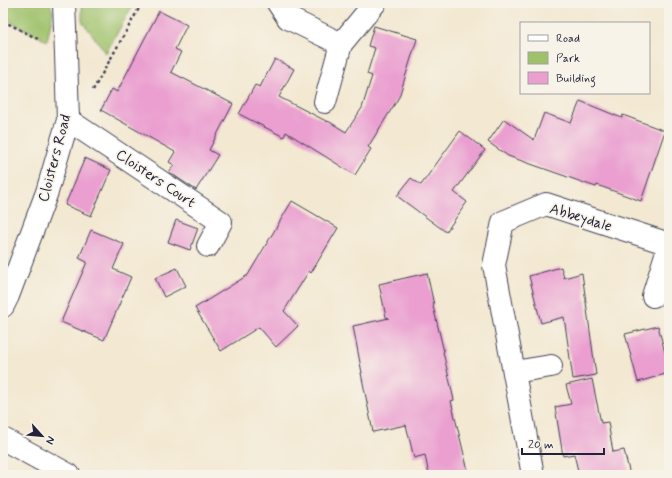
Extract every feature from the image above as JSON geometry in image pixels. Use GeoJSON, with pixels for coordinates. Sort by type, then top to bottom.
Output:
{"type":"FeatureCollection","features":[{"type":"Feature","properties":{"kind":"street","name":"Cloisters Road"},"geometry":{"type":"LineString","coordinates":[[3,306],[47,192],[68,120],[64,3]]}},
{"type":"Feature","properties":{"kind":"street"},"geometry":{"type":"LineString","coordinates":[[278,3],[288,18],[341,44]]}},
{"type":"Feature","properties":{"kind":"street"},"geometry":{"type":"LineString","coordinates":[[325,102],[341,44],[375,3]]}},
{"type":"Feature","properties":{"kind":"street","name":"Cloisters Court"},"geometry":{"type":"LineString","coordinates":[[68,120],[220,222],[208,246]]}},
{"type":"Feature","properties":{"kind":"street","name":"Abbeydale"},"geometry":{"type":"LineString","coordinates":[[533,475],[494,265],[503,222],[546,204],[669,245],[653,296]]}},
{"type":"Feature","properties":{"kind":"street"},"geometry":{"type":"LineString","coordinates":[[514,372],[551,366]]}},
{"type":"Feature","properties":{"kind":"street"},"geometry":{"type":"LineString","coordinates":[[3,439],[69,475]]}},
{"type":"Feature","properties":{"kind":"path"},"geometry":{"type":"LineString","coordinates":[[68,120],[94,89],[142,3]]}},
{"type":"Feature","properties":{"kind":"path"},"geometry":{"type":"LineString","coordinates":[[3,21],[66,54]]}},
{"type":"Feature","properties":{"kind":"green space"},"geometry":{"type":"Polygon","coordinates":[[[3,3],[50,3],[53,12],[47,41],[3,18],[3,3]]]}},
{"type":"Feature","properties":{"kind":"green space"},"geometry":{"type":"Polygon","coordinates":[[[82,3],[134,3],[106,53],[82,21],[82,3]]]}},
{"type":"Feature","properties":{"kind":"building"},"geometry":{"type":"Polygon","coordinates":[[[159,11],[187,25],[175,49],[181,52],[171,72],[233,104],[209,150],[218,155],[196,190],[169,172],[174,165],[169,162],[175,152],[101,110],[112,89],[117,92],[159,11]]]}},
{"type":"Feature","properties":{"kind":"building"},"geometry":{"type":"Polygon","coordinates":[[[374,26],[417,39],[399,97],[368,147],[371,149],[355,175],[286,132],[284,137],[239,114],[255,85],[260,87],[275,59],[294,69],[279,97],[328,121],[346,132],[362,108],[372,76],[367,74],[375,48],[368,46],[374,26]]]}},
{"type":"Feature","properties":{"kind":"building"},"geometry":{"type":"Polygon","coordinates":[[[580,101],[622,118],[623,115],[665,131],[641,201],[508,156],[488,142],[504,119],[534,140],[544,113],[571,123],[580,101]]]}},
{"type":"Feature","properties":{"kind":"building"},"geometry":{"type":"Polygon","coordinates":[[[460,131],[485,150],[454,192],[467,202],[446,232],[397,196],[411,178],[421,185],[460,131]]]}},
{"type":"Feature","properties":{"kind":"building"},"geometry":{"type":"Polygon","coordinates":[[[85,158],[111,170],[91,216],[65,205],[85,158]]]}},
{"type":"Feature","properties":{"kind":"building"},"geometry":{"type":"Polygon","coordinates":[[[292,201],[338,228],[311,273],[309,271],[284,311],[298,326],[276,347],[259,327],[221,351],[195,308],[248,275],[292,201]]]}},
{"type":"Feature","properties":{"kind":"building"},"geometry":{"type":"Polygon","coordinates":[[[176,220],[198,228],[190,250],[168,242],[176,220]]]}},
{"type":"Feature","properties":{"kind":"building"},"geometry":{"type":"Polygon","coordinates":[[[91,230],[124,244],[113,269],[131,277],[104,340],[61,322],[87,262],[79,258],[91,230]]]}},
{"type":"Feature","properties":{"kind":"building"},"geometry":{"type":"Polygon","coordinates":[[[561,267],[564,278],[582,273],[596,375],[573,379],[564,317],[541,323],[529,276],[561,267]]]}},
{"type":"Feature","properties":{"kind":"building"},"geometry":{"type":"Polygon","coordinates":[[[177,268],[186,286],[164,297],[155,278],[177,268]]]}},
{"type":"Feature","properties":{"kind":"building"},"geometry":{"type":"Polygon","coordinates":[[[427,273],[454,400],[451,401],[469,475],[429,475],[425,455],[414,458],[406,425],[373,432],[353,326],[389,318],[386,317],[379,284],[427,273]]]}},
{"type":"Feature","properties":{"kind":"building"},"geometry":{"type":"Polygon","coordinates":[[[658,326],[669,373],[638,382],[625,334],[658,326]]]}},
{"type":"Feature","properties":{"kind":"building"},"geometry":{"type":"Polygon","coordinates":[[[592,379],[601,423],[608,422],[613,452],[624,450],[630,475],[579,475],[574,454],[563,456],[555,407],[571,404],[566,385],[592,379]]]}}]}
